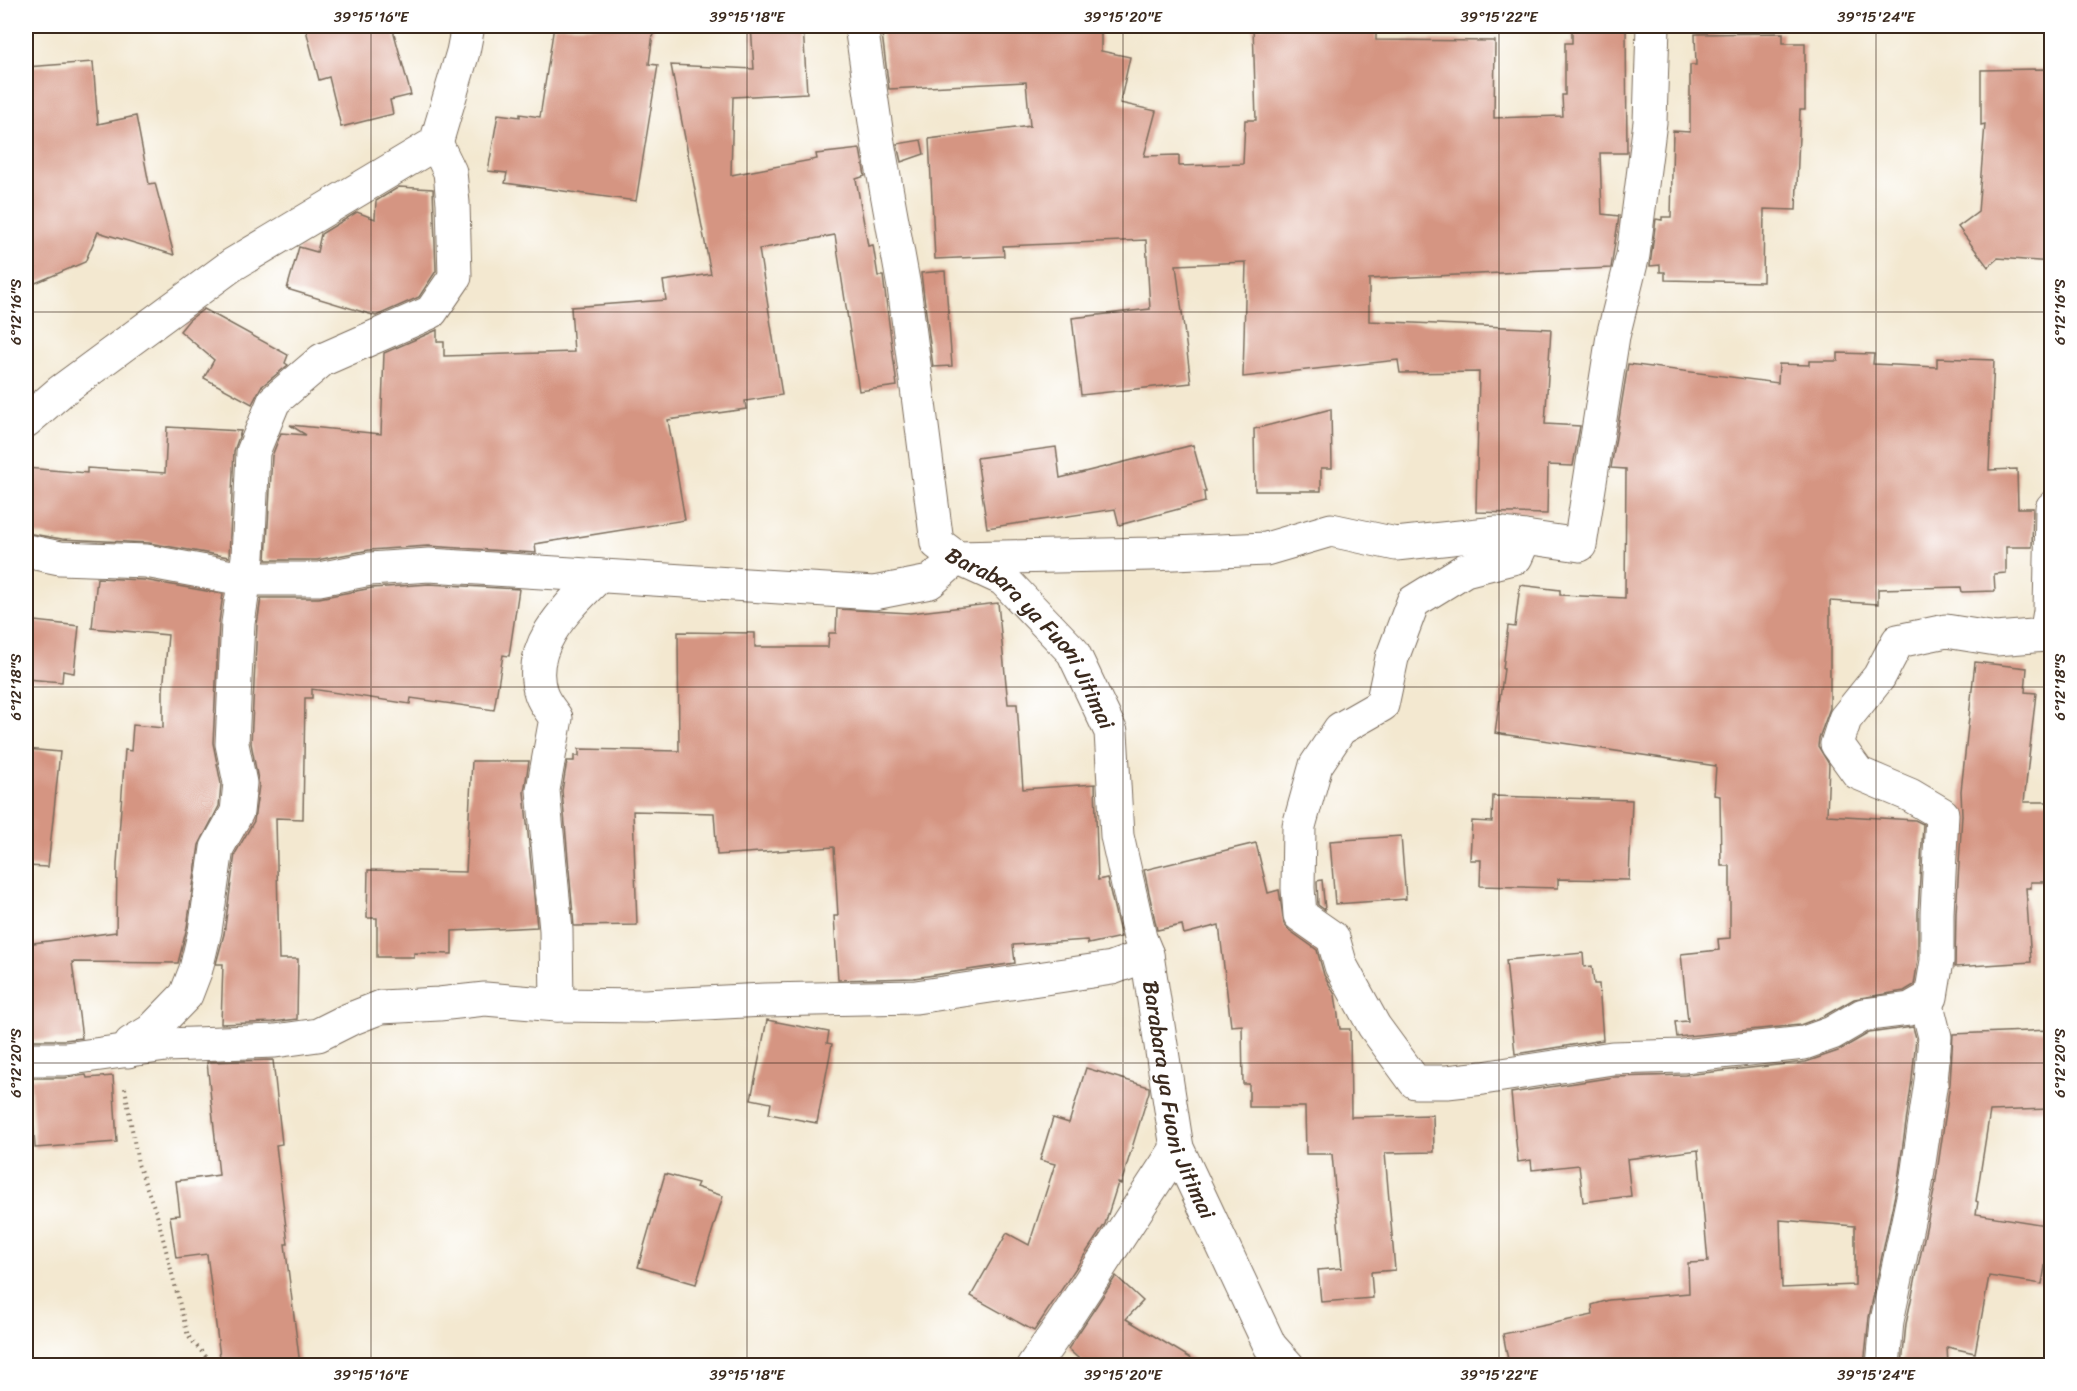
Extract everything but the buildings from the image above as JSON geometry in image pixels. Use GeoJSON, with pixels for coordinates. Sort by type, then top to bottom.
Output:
{"type":"FeatureCollection","features":[{"type":"Feature","properties":{"kind":"street"},"geometry":{"type":"LineString","coordinates":[[125,1051],[131,1043],[150,1031],[186,995],[196,969],[205,931],[217,848],[237,812],[240,783],[232,744],[238,622],[248,557],[254,452],[274,401],[322,360],[431,312],[455,277],[450,172],[436,143],[463,52],[468,26]]}},
{"type":"Feature","properties":{"kind":"street","name":"Barabara ya Fuoni Jitimai"},"geometry":{"type":"LineString","coordinates":[[861,26],[878,143],[904,287],[937,543],[957,558],[1003,579],[1073,652],[1111,732],[1117,836],[1140,938],[1147,955],[1177,1148],[1280,1356]]}},
{"type":"Feature","properties":{"kind":"street"},"geometry":{"type":"LineString","coordinates":[[26,551],[60,558],[146,561],[243,579],[319,579],[370,569],[429,565],[874,593],[930,582],[957,558],[1266,549],[1331,531],[1396,544],[1497,532],[1580,545],[1613,336],[1633,255],[1650,122],[1653,26]]}},
{"type":"Feature","properties":{"kind":"street"},"geometry":{"type":"LineString","coordinates":[[26,421],[61,391],[232,265],[436,143]]}},
{"type":"Feature","properties":{"kind":"street"},"geometry":{"type":"LineString","coordinates":[[1525,537],[1516,557],[1465,570],[1413,602],[1392,658],[1382,705],[1340,729],[1317,765],[1299,826],[1300,915],[1334,938],[1341,966],[1374,1026],[1415,1082],[1447,1082],[1483,1078],[1612,1058],[1683,1056],[1804,1043],[1832,1032],[1863,1015],[1910,1009],[1931,997],[1937,961],[1942,814],[1910,795],[1857,773],[1836,744],[1845,719],[1878,677],[1898,641],[1946,631],[1996,639],[2049,638],[2052,508]]}},
{"type":"Feature","properties":{"kind":"street"},"geometry":{"type":"LineString","coordinates":[[557,1005],[556,930],[543,790],[556,718],[541,696],[537,668],[547,636],[566,609],[599,576]]}},
{"type":"Feature","properties":{"kind":"street"},"geometry":{"type":"LineString","coordinates":[[26,1059],[64,1059],[166,1045],[275,1041],[318,1035],[348,1020],[381,1008],[485,999],[557,1005],[645,1006],[764,1000],[916,997],[1102,969],[1147,955]]}},
{"type":"Feature","properties":{"kind":"street"},"geometry":{"type":"LineString","coordinates":[[1882,1365],[1887,1321],[1916,1183],[1931,1081],[1935,1037],[1926,1001]]}},
{"type":"Feature","properties":{"kind":"street"},"geometry":{"type":"LineString","coordinates":[[1033,1365],[1177,1148]]}},
{"type":"Feature","properties":{"kind":"path"},"geometry":{"type":"LineString","coordinates":[[125,1051],[124,1083],[138,1164],[157,1215],[188,1336],[214,1365]]}}]}
